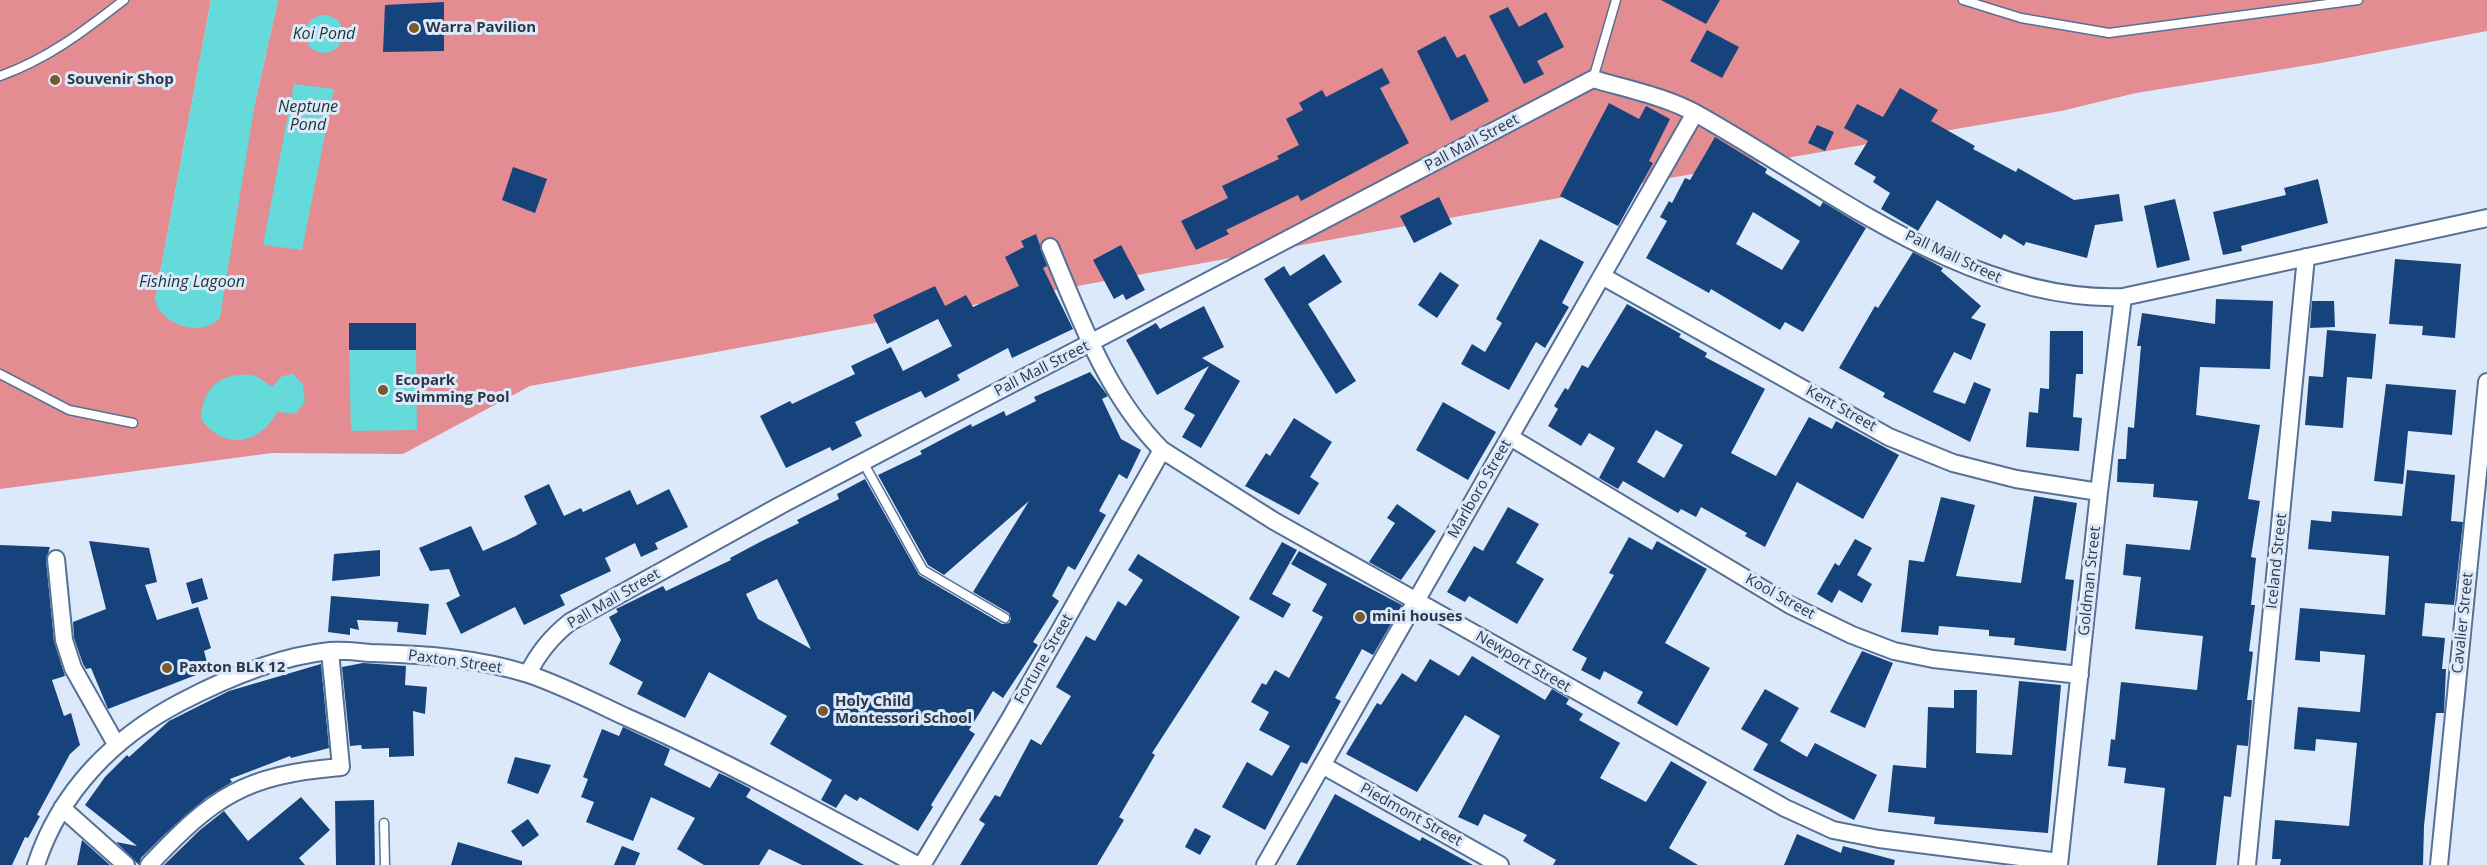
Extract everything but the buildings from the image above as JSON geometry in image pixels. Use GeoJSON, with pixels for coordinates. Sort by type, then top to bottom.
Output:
{"type":"FeatureCollection","features":[{"type":"Feature","properties":{"kind":"street","name":"Pall Mall Street"},"geometry":{"type":"LineString","coordinates":[[528,674],[536,657],[553,635],[570,622],[863,462],[1593,79],[1695,113],[1763,155],[1914,241],[1986,275],[2028,288],[2070,295],[2123,297],[2487,218]]}},
{"type":"Feature","properties":{"kind":"street","name":"Marlboro Street"},"geometry":{"type":"LineString","coordinates":[[1265,865],[1695,113]]}},
{"type":"Feature","properties":{"kind":"street","name":"Newport Street"},"geometry":{"type":"LineString","coordinates":[[1050,247],[1091,344],[1126,407],[1162,450],[1274,521],[1744,787],[1833,830],[1879,839],[2059,863]]}},
{"type":"Feature","properties":{"kind":"street","name":"Iceland Street"},"geometry":{"type":"LineString","coordinates":[[2247,865],[2306,257]]}},
{"type":"Feature","properties":{"kind":"street","name":"Kent Street"},"geometry":{"type":"LineString","coordinates":[[1602,276],[1889,437],[1953,463],[2016,479],[2099,492]]}},
{"type":"Feature","properties":{"kind":"street","name":"Goldman Street"},"geometry":{"type":"LineString","coordinates":[[2059,863],[2099,492],[2123,297]]}},
{"type":"Feature","properties":{"kind":"street","name":"Cavalier Street"},"geometry":{"type":"LineString","coordinates":[[2439,865],[2487,382]]}},
{"type":"Feature","properties":{"kind":"street","name":"Kool Street"},"geometry":{"type":"LineString","coordinates":[[1510,437],[1790,605],[1852,635],[1894,651],[1933,659],[2080,675]]}},
{"type":"Feature","properties":{"kind":"street","name":"Fortune Street"},"geometry":{"type":"LineString","coordinates":[[919,865],[1011,717],[1162,450]]}},
{"type":"Feature","properties":{"kind":"street"},"geometry":{"type":"LineString","coordinates":[[56,559],[63,631],[73,668],[116,744]]}},
{"type":"Feature","properties":{"kind":"street","name":"Paxton Street"},"geometry":{"type":"LineString","coordinates":[[36,865],[62,808],[89,770],[116,744],[161,712],[206,688],[262,667],[330,651],[400,653],[469,661],[528,674],[705,752],[919,865]]}},
{"type":"Feature","properties":{"kind":"street"},"geometry":{"type":"LineString","coordinates":[[149,865],[210,805],[237,789],[267,778],[311,769],[341,767],[330,651]]}},
{"type":"Feature","properties":{"kind":"street","name":"Piedmont Street"},"geometry":{"type":"LineString","coordinates":[[1322,765],[1500,865]]}},
{"type":"Feature","properties":{"kind":"street"},"geometry":{"type":"LineString","coordinates":[[62,808],[126,865]]}},
{"type":"Feature","properties":{"kind":"lane"},"geometry":{"type":"LineString","coordinates":[[0,76],[32,65],[65,46],[124,0]]}},
{"type":"Feature","properties":{"kind":"lane"},"geometry":{"type":"LineString","coordinates":[[1593,79],[1616,0]]}},
{"type":"Feature","properties":{"kind":"lane"},"geometry":{"type":"LineString","coordinates":[[1963,0],[2020,18],[2109,33],[2358,0]]}},
{"type":"Feature","properties":{"kind":"lane"},"geometry":{"type":"LineString","coordinates":[[0,374],[69,410],[134,423]]}},
{"type":"Feature","properties":{"kind":"lane"},"geometry":{"type":"LineString","coordinates":[[863,462],[923,570],[1005,618]]}},
{"type":"Feature","properties":{"kind":"lane"},"geometry":{"type":"LineString","coordinates":[[384,823],[385,865]]}},
{"type":"Feature","properties":{"kind":"shaded area"},"geometry":{"type":"Polygon","coordinates":[[[0,0],[211,0],[155,300],[255,103],[278,0],[2487,0],[2487,31],[2321,63],[2136,93],[2061,111],[1652,181],[530,386],[403,454],[272,453],[0,489],[0,0]]]}},
{"type":"Feature","properties":{"kind":"water","name":"Fishing Lagoon"},"geometry":{"type":"Polygon","coordinates":[[[211,0],[278,0],[255,103],[220,317],[213,324],[194,328],[183,326],[165,316],[155,300],[211,0]]]}},
{"type":"Feature","properties":{"kind":"water","name":"Koi Pond"},"geometry":{"type":"Polygon","coordinates":[[[324,15],[338,20],[343,34],[338,48],[324,53],[310,48],[305,34],[310,20],[324,15]]]}},
{"type":"Feature","properties":{"kind":"water","name":"Neptune Pond"},"geometry":{"type":"Polygon","coordinates":[[[294,84],[334,89],[302,250],[263,245],[294,84]]]}},
{"type":"Feature","properties":{"kind":"water","name":"Ecopark Swimming Pool"},"geometry":{"type":"Polygon","coordinates":[[[349,350],[416,350],[417,430],[351,431],[349,350]]]}},
{"type":"Feature","properties":{"kind":"water"},"geometry":{"type":"Polygon","coordinates":[[[293,374],[303,385],[305,402],[295,414],[277,412],[261,432],[252,437],[231,440],[210,429],[201,419],[202,408],[209,391],[221,380],[230,376],[253,375],[272,387],[282,376],[293,374]]]}},
{"type":"Feature","properties":{"kind":"place","name":"Warra Pavilion"},"geometry":{"type":"Point","coordinates":[414,28]}},
{"type":"Feature","properties":{"kind":"place","name":"Souvenir Shop"},"geometry":{"type":"Point","coordinates":[55,80]}},
{"type":"Feature","properties":{"kind":"place","name":"Ecopark Swimming Pool"},"geometry":{"type":"Point","coordinates":[383,390]}},
{"type":"Feature","properties":{"kind":"place","name":"mini houses"},"geometry":{"type":"Point","coordinates":[1360,617]}},
{"type":"Feature","properties":{"kind":"place","name":"Paxton BLK 12"},"geometry":{"type":"Point","coordinates":[167,668]}},
{"type":"Feature","properties":{"kind":"place","name":"Holy Child Montessori School"},"geometry":{"type":"Point","coordinates":[823,711]}}]}
